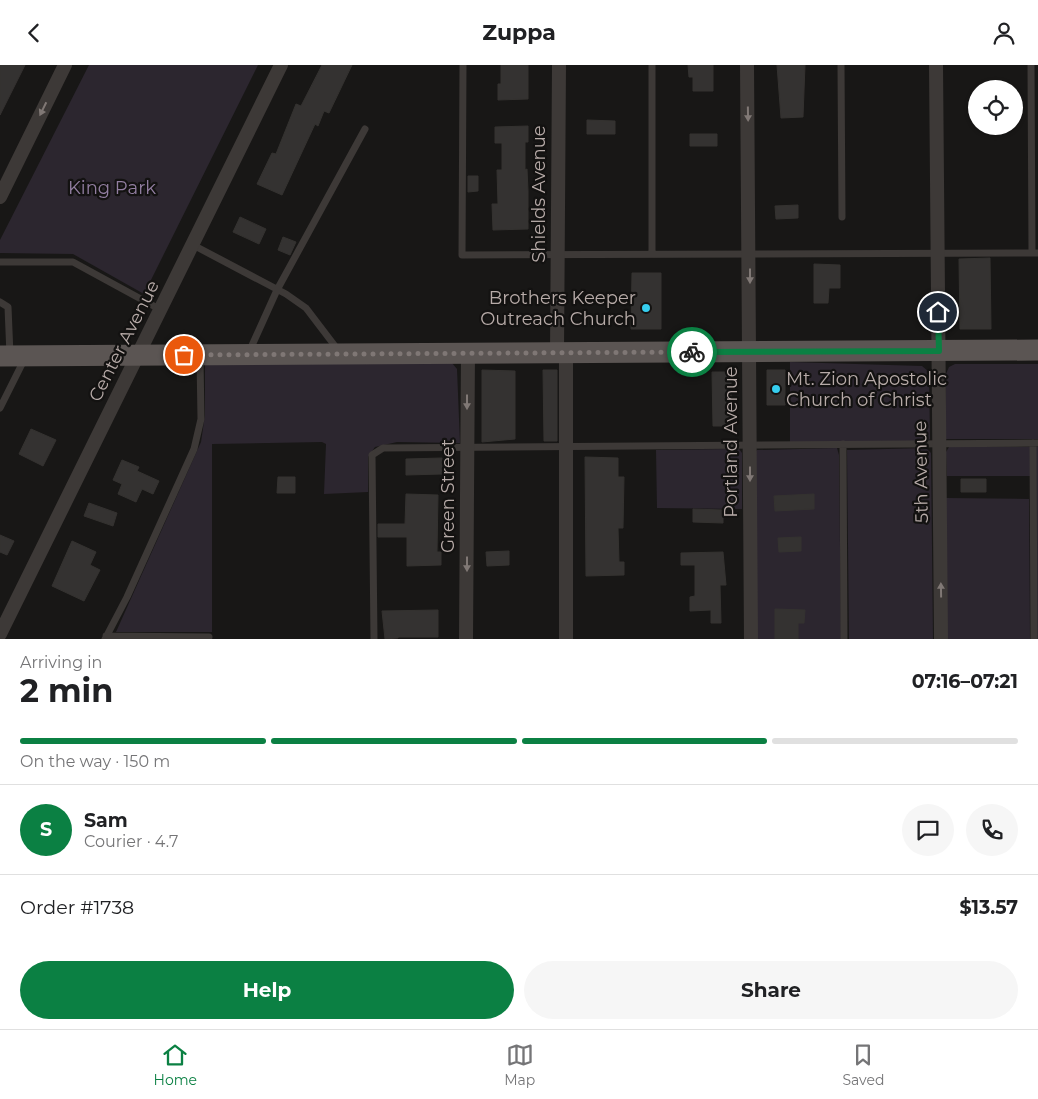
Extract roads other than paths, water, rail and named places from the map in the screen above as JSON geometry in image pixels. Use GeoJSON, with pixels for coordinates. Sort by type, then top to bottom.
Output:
{"type":"FeatureCollection","features":[{"type":"Feature","properties":{"kind":"main road"},"geometry":{"type":"LineString","coordinates":[[12,356],[1038,350]]}},
{"type":"Feature","properties":{"kind":"street"},"geometry":{"type":"LineString","coordinates":[[0,197],[65,65]]}},
{"type":"Feature","properties":{"kind":"street","name":"Center Avenue"},"geometry":{"type":"LineString","coordinates":[[0,634],[282,65]]}},
{"type":"Feature","properties":{"kind":"street","name":"Shields Avenue"},"geometry":{"type":"LineString","coordinates":[[559,65],[558,255],[566,447],[566,639]]}},
{"type":"Feature","properties":{"kind":"street","name":"Portland Avenue"},"geometry":{"type":"LineString","coordinates":[[747,65],[751,639]]}},
{"type":"Feature","properties":{"kind":"street","name":"5th Avenue"},"geometry":{"type":"LineString","coordinates":[[936,65],[941,639]]}},
{"type":"Feature","properties":{"kind":"street","name":"Green Street"},"geometry":{"type":"LineString","coordinates":[[466,639],[468,353]]}},
{"type":"Feature","properties":{"kind":"lane"},"geometry":{"type":"LineString","coordinates":[[463,65],[462,255],[1035,253],[1031,65]]}},
{"type":"Feature","properties":{"kind":"lane"},"geometry":{"type":"LineString","coordinates":[[652,65],[652,254]]}},
{"type":"Feature","properties":{"kind":"lane"},"geometry":{"type":"LineString","coordinates":[[841,65],[842,217]]}},
{"type":"Feature","properties":{"kind":"lane"},"geometry":{"type":"LineString","coordinates":[[248,354],[277,290],[365,129]]}},
{"type":"Feature","properties":{"kind":"lane"},"geometry":{"type":"LineString","coordinates":[[193,245],[277,290],[306,308],[341,354]]}},
{"type":"Feature","properties":{"kind":"lane"},"geometry":{"type":"LineString","coordinates":[[0,262],[73,262],[161,310]]}},
{"type":"Feature","properties":{"kind":"lane"},"geometry":{"type":"LineString","coordinates":[[0,302],[8,307],[12,356],[0,408]]}},
{"type":"Feature","properties":{"kind":"lane"},"geometry":{"type":"LineString","coordinates":[[0,331],[9,331]]}},
{"type":"Feature","properties":{"kind":"lane"},"geometry":{"type":"LineString","coordinates":[[200,355],[200,419],[194,449],[127,597],[106,638],[209,637]]}},
{"type":"Feature","properties":{"kind":"lane"},"geometry":{"type":"LineString","coordinates":[[374,639],[372,455],[383,448],[750,447],[844,444],[1035,443],[1034,639]]}},
{"type":"Feature","properties":{"kind":"lane"},"geometry":{"type":"LineString","coordinates":[[844,444],[844,639]]}},
{"type":"Feature","properties":{"kind":"place","name":"Brothers Keeper Outreach Church"},"geometry":{"type":"Point","coordinates":[646,308]}},
{"type":"Feature","properties":{"kind":"place","name":"Mt. Zion Apostolic Church of Christ"},"geometry":{"type":"Point","coordinates":[776,389]}},
{"type":"Feature","properties":{"kind":"park label","name":"King Park"},"geometry":{"type":"Point","coordinates":[112,188]}}]}
